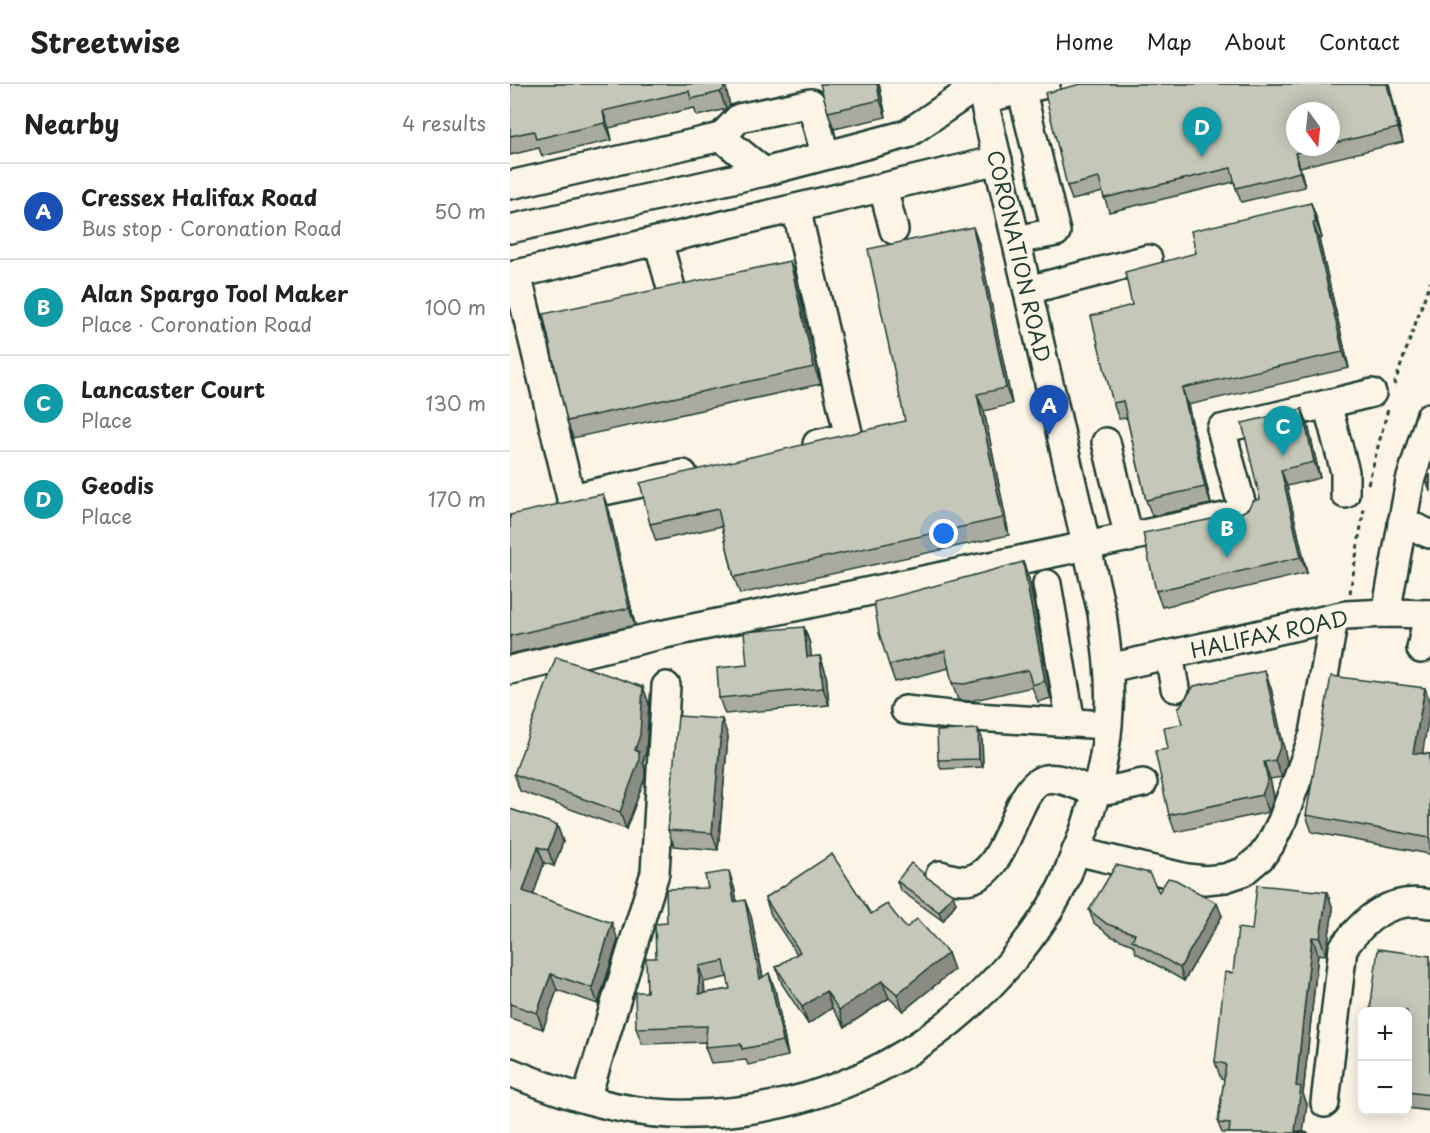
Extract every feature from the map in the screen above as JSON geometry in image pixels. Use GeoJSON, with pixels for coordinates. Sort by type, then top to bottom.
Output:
{"type":"FeatureCollection","features":[{"type":"Feature","properties":{"kind":"street"},"geometry":{"type":"LineString","coordinates":[[510,229],[764,172],[825,154],[908,134],[982,89],[1029,86],[1056,232],[1016,240]]}},
{"type":"Feature","properties":{"kind":"street","name":"CORONATION ROAD"},"geometry":{"type":"LineString","coordinates":[[510,1072],[555,1090],[670,1124],[785,1104],[836,1087],[893,1062],[945,1027],[990,986],[1029,940],[1062,886],[1087,824],[1102,768],[1107,725],[1109,668],[1102,613],[982,89]]}},
{"type":"Feature","properties":{"kind":"street"},"geometry":{"type":"LineString","coordinates":[[510,185],[721,137],[739,118],[810,103],[825,154]]}},
{"type":"Feature","properties":{"kind":"street"},"geometry":{"type":"LineString","coordinates":[[721,137],[764,172]]}},
{"type":"Feature","properties":{"kind":"street"},"geometry":{"type":"LineString","coordinates":[[710,468],[571,498],[517,274],[998,160]]}},
{"type":"Feature","properties":{"kind":"street"},"geometry":{"type":"LineString","coordinates":[[884,188],[894,230]]}},
{"type":"Feature","properties":{"kind":"street"},"geometry":{"type":"LineString","coordinates":[[791,450],[849,438],[796,208]]}},
{"type":"Feature","properties":{"kind":"street"},"geometry":{"type":"LineString","coordinates":[[658,241],[670,284]]}},
{"type":"Feature","properties":{"kind":"street"},"geometry":{"type":"LineString","coordinates":[[1028,290],[1148,259]]}},
{"type":"Feature","properties":{"kind":"street"},"geometry":{"type":"LineString","coordinates":[[510,670],[660,635],[1244,513],[1221,429],[1327,404],[1384,398]]}},
{"type":"Feature","properties":{"kind":"street"},"geometry":{"type":"LineString","coordinates":[[1327,404],[1345,472],[1358,498]]}},
{"type":"Feature","properties":{"kind":"street"},"geometry":{"type":"LineString","coordinates":[[1386,613],[1410,481],[1430,417]]}},
{"type":"Feature","properties":{"kind":"street"},"geometry":{"type":"LineString","coordinates":[[1106,442],[1130,538]]}},
{"type":"Feature","properties":{"kind":"street"},"geometry":{"type":"LineString","coordinates":[[1402,522],[1430,534]]}},
{"type":"Feature","properties":{"kind":"street"},"geometry":{"type":"LineString","coordinates":[[1047,584],[1071,723]]}},
{"type":"Feature","properties":{"kind":"street","name":"HALIFAX ROAD"},"geometry":{"type":"LineString","coordinates":[[1109,668],[1340,617],[1386,613],[1429,614]]}},
{"type":"Feature","properties":{"kind":"street"},"geometry":{"type":"LineString","coordinates":[[1421,649],[1429,614]]}},
{"type":"Feature","properties":{"kind":"street"},"geometry":{"type":"LineString","coordinates":[[1076,851],[1187,878],[1204,880],[1225,878],[1244,872],[1261,857],[1270,845],[1282,820],[1314,734],[1340,617]]}},
{"type":"Feature","properties":{"kind":"street"},"geometry":{"type":"LineString","coordinates":[[1169,655],[1175,688]]}},
{"type":"Feature","properties":{"kind":"street"},"geometry":{"type":"LineString","coordinates":[[586,1099],[656,873],[666,686]]}},
{"type":"Feature","properties":{"kind":"street"},"geometry":{"type":"LineString","coordinates":[[905,710],[1107,725]]}},
{"type":"Feature","properties":{"kind":"street"},"geometry":{"type":"LineString","coordinates":[[940,875],[958,880],[972,879],[986,869],[1005,843],[1029,789],[1044,779],[1068,781],[1096,791],[1143,783]]}},
{"type":"Feature","properties":{"kind":"street"},"geometry":{"type":"LineString","coordinates":[[1325,1103],[1343,948],[1358,927],[1378,913],[1398,903],[1430,904]]}},
{"type":"Feature","properties":{"kind":"path"},"geometry":{"type":"LineString","coordinates":[[1340,617],[1358,498],[1384,398],[1397,373],[1430,282]]}},
{"type":"Feature","properties":{"kind":"building"},"geometry":{"type":"Polygon","coordinates":[[[510,84],[723,84],[724,89],[691,99],[689,91],[603,111],[605,123],[536,139],[534,131],[510,136],[510,84]]]}},
{"type":"Feature","properties":{"kind":"building"},"geometry":{"type":"Polygon","coordinates":[[[820,84],[877,84],[880,100],[828,112],[820,84]]]}},
{"type":"Feature","properties":{"kind":"building"},"geometry":{"type":"Polygon","coordinates":[[[1081,84],[1387,84],[1398,128],[1340,142],[1340,102],[1286,102],[1286,156],[1296,156],[1300,172],[1236,188],[1231,168],[1104,198],[1099,178],[1067,186],[1045,93],[1081,84]]]}},
{"type":"Feature","properties":{"kind":"building"},"geometry":{"type":"Polygon","coordinates":[[[1311,203],[1316,222],[1313,223],[1343,352],[1182,388],[1205,487],[1146,500],[1123,401],[1113,403],[1091,316],[1132,305],[1125,272],[1196,253],[1191,231],[1311,203]]]}},
{"type":"Feature","properties":{"kind":"building"},"geometry":{"type":"Polygon","coordinates":[[[973,227],[1006,388],[977,394],[1003,518],[734,577],[718,509],[650,524],[640,483],[905,421],[868,249],[973,227]]]}},
{"type":"Feature","properties":{"kind":"building"},"geometry":{"type":"Polygon","coordinates":[[[790,261],[814,367],[567,421],[543,314],[790,261]]]}},
{"type":"Feature","properties":{"kind":"building"},"geometry":{"type":"Polygon","coordinates":[[[1302,409],[1314,462],[1281,470],[1301,557],[1156,591],[1143,533],[1241,513],[1248,509],[1253,501],[1260,499],[1242,423],[1302,409]]]}},
{"type":"Feature","properties":{"kind":"building"},"geometry":{"type":"Polygon","coordinates":[[[603,494],[629,608],[510,636],[510,515],[603,494]]]}},
{"type":"Feature","properties":{"kind":"building"},"geometry":{"type":"Polygon","coordinates":[[[1023,562],[1045,681],[1032,685],[1028,670],[964,684],[952,683],[945,651],[889,665],[879,633],[874,602],[1023,562]]]}},
{"type":"Feature","properties":{"kind":"building"},"geometry":{"type":"Polygon","coordinates":[[[804,627],[807,657],[820,656],[823,688],[719,698],[717,668],[747,665],[744,632],[804,627]]]}},
{"type":"Feature","properties":{"kind":"building"},"geometry":{"type":"Polygon","coordinates":[[[556,657],[643,687],[640,735],[635,750],[639,752],[639,761],[620,812],[514,774],[556,657]]]}},
{"type":"Feature","properties":{"kind":"building"},"geometry":{"type":"Polygon","coordinates":[[[1265,671],[1281,745],[1275,760],[1264,762],[1268,780],[1262,795],[1169,815],[1155,751],[1168,749],[1164,727],[1182,724],[1178,709],[1194,686],[1265,671]]]}},
{"type":"Feature","properties":{"kind":"building"},"geometry":{"type":"Polygon","coordinates":[[[1331,676],[1425,688],[1413,753],[1430,754],[1430,838],[1306,815],[1331,676]]]}},
{"type":"Feature","properties":{"kind":"building"},"geometry":{"type":"Polygon","coordinates":[[[678,716],[722,719],[712,833],[668,830],[678,716]]]}},
{"type":"Feature","properties":{"kind":"building"},"geometry":{"type":"Polygon","coordinates":[[[978,729],[979,759],[938,760],[937,731],[978,729]]]}},
{"type":"Feature","properties":{"kind":"building"},"geometry":{"type":"Polygon","coordinates":[[[510,809],[557,825],[548,850],[538,847],[523,891],[612,923],[592,988],[551,974],[537,1013],[510,1004],[510,809]]]}},
{"type":"Feature","properties":{"kind":"building"},"geometry":{"type":"Polygon","coordinates":[[[832,854],[871,914],[887,904],[906,928],[917,919],[948,953],[897,994],[882,981],[839,1010],[826,991],[802,1007],[776,967],[800,952],[765,898],[832,854]]]}},
{"type":"Feature","properties":{"kind":"building"},"geometry":{"type":"Polygon","coordinates":[[[911,863],[926,877],[953,894],[939,912],[897,881],[911,863]]]}},
{"type":"Feature","properties":{"kind":"building"},"geometry":{"type":"Polygon","coordinates":[[[1116,865],[1149,873],[1159,892],[1168,878],[1176,880],[1217,903],[1180,968],[1132,940],[1135,934],[1107,924],[1089,910],[1116,865]]]}},
{"type":"Feature","properties":{"kind":"building"},"geometry":{"type":"Polygon","coordinates":[[[729,871],[734,902],[745,900],[760,979],[769,973],[783,1041],[742,1049],[741,1044],[705,1047],[707,1026],[636,1028],[635,992],[647,992],[646,958],[656,958],[655,924],[667,923],[666,889],[708,888],[705,875],[729,871]],[[724,961],[699,966],[699,994],[730,989],[724,961]]]}},
{"type":"Feature","properties":{"kind":"building"},"geometry":{"type":"Polygon","coordinates":[[[1257,885],[1327,892],[1320,938],[1312,937],[1296,1086],[1301,1087],[1295,1131],[1309,1133],[1229,1133],[1230,1124],[1218,1123],[1226,1064],[1215,1062],[1225,972],[1233,973],[1238,928],[1252,930],[1257,885]]]}},
{"type":"Feature","properties":{"kind":"building"},"geometry":{"type":"Polygon","coordinates":[[[1378,949],[1430,956],[1430,1095],[1412,1093],[1412,1007],[1371,1007],[1378,949]]]}},
{"type":"Feature","properties":{"kind":"place","name":"Geodis"},"geometry":{"type":"Point","coordinates":[1202,157]}},
{"type":"Feature","properties":{"kind":"place","name":"Cressex Halifax Road"},"geometry":{"type":"Point","coordinates":[1049,435]}},
{"type":"Feature","properties":{"kind":"place","name":"Lancaster Court"},"geometry":{"type":"Point","coordinates":[1283,456]}},
{"type":"Feature","properties":{"kind":"place","name":"Alan Spargo Tool Maker"},"geometry":{"type":"Point","coordinates":[1227,558]}}]}
